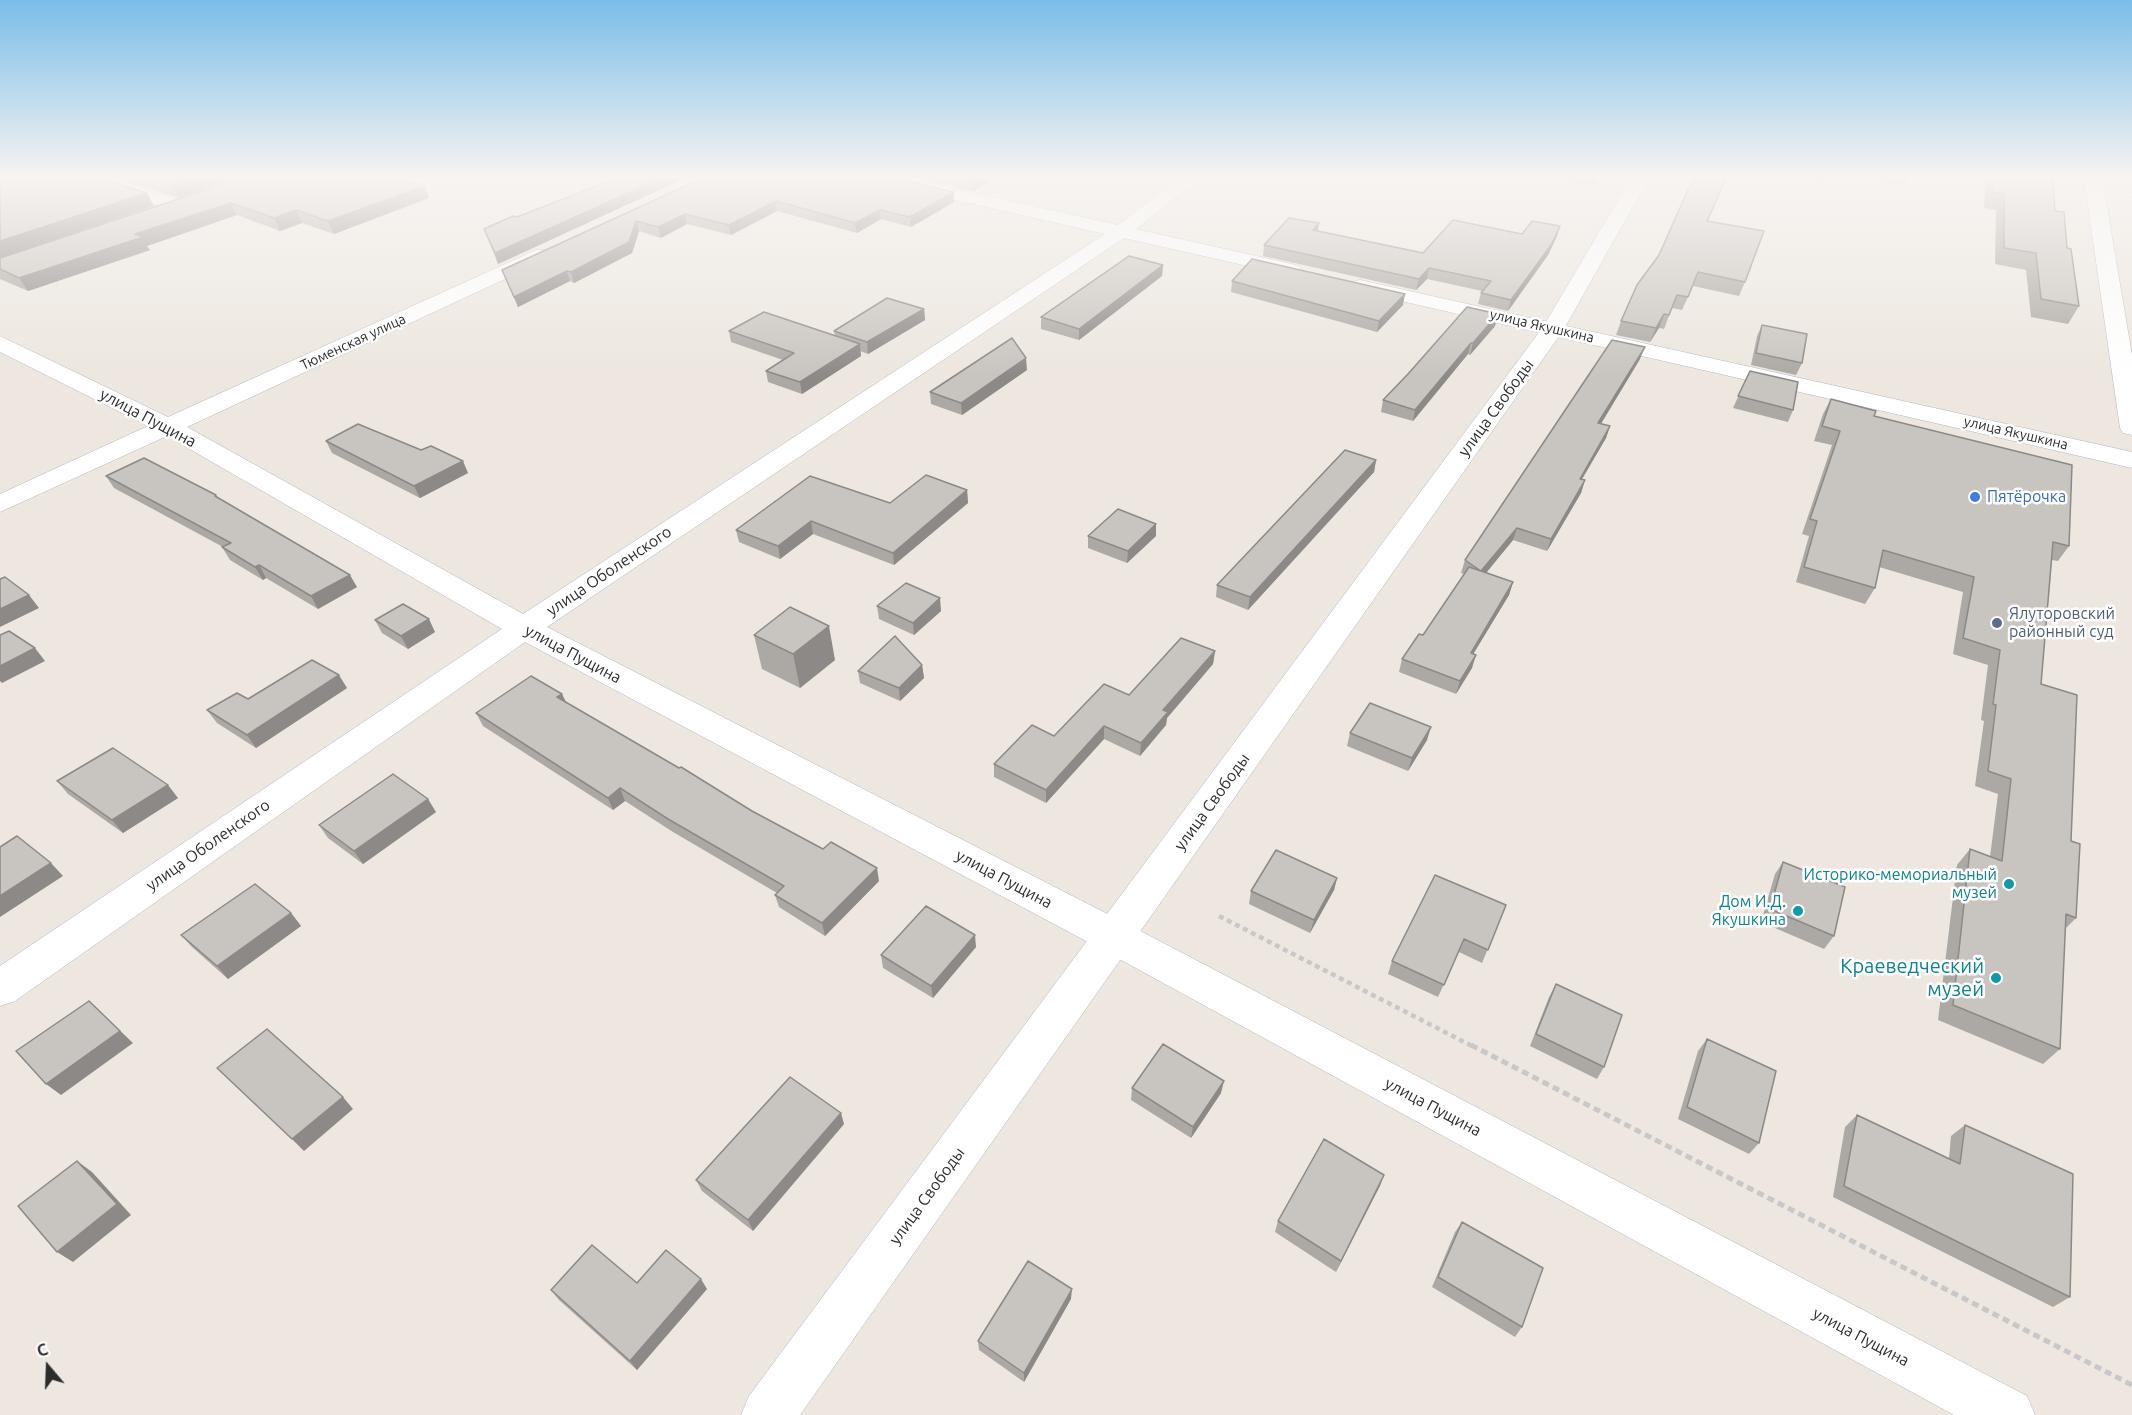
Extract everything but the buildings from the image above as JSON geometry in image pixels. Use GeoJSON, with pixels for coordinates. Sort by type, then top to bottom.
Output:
{"type":"FeatureCollection","features":[{"type":"Feature","properties":{"kind":"street","name":"Тюменская улица"},"geometry":{"type":"LineString","coordinates":[[0,504],[564,244]]}},
{"type":"Feature","properties":{"kind":"street","name":"улица Оболенского"},"geometry":{"type":"LineString","coordinates":[[0,988],[524,628],[1102,244]]}},
{"type":"Feature","properties":{"kind":"street"},"geometry":{"type":"LineString","coordinates":[[1174,244],[1317,276]]}},
{"type":"Feature","properties":{"kind":"street","name":"улица Свободы"},"geometry":{"type":"LineString","coordinates":[[768,1415],[1553,329],[1602,244]]}},
{"type":"Feature","properties":{"kind":"street"},"geometry":{"type":"LineString","coordinates":[[2103,244],[2132,428]]}},
{"type":"Feature","properties":{"kind":"street","name":"улица Якушкина"},"geometry":{"type":"LineString","coordinates":[[1340,281],[2132,460]]}},
{"type":"Feature","properties":{"kind":"street","name":"улица Пущина"},"geometry":{"type":"LineString","coordinates":[[0,343],[169,427],[524,628],[1115,937],[2008,1415]]}},
{"type":"Feature","properties":{"kind":"path"},"geometry":{"type":"LineString","coordinates":[[1219,916],[2132,1385]]}},
{"type":"Feature","properties":{"kind":"place","name":"Пятёрочка"},"geometry":{"type":"Point","coordinates":[1975,497]}},
{"type":"Feature","properties":{"kind":"place","name":"Ялуторовский районный суд"},"geometry":{"type":"Point","coordinates":[1997,623]}},
{"type":"Feature","properties":{"kind":"place","name":"Историко-мемориальный музей"},"geometry":{"type":"Point","coordinates":[2009,884]}},
{"type":"Feature","properties":{"kind":"place","name":"Дом И.Д. Якушкина"},"geometry":{"type":"Point","coordinates":[1798,911]}},
{"type":"Feature","properties":{"kind":"place","name":"Краеведческий музей"},"geometry":{"type":"Point","coordinates":[1996,978]}}]}
